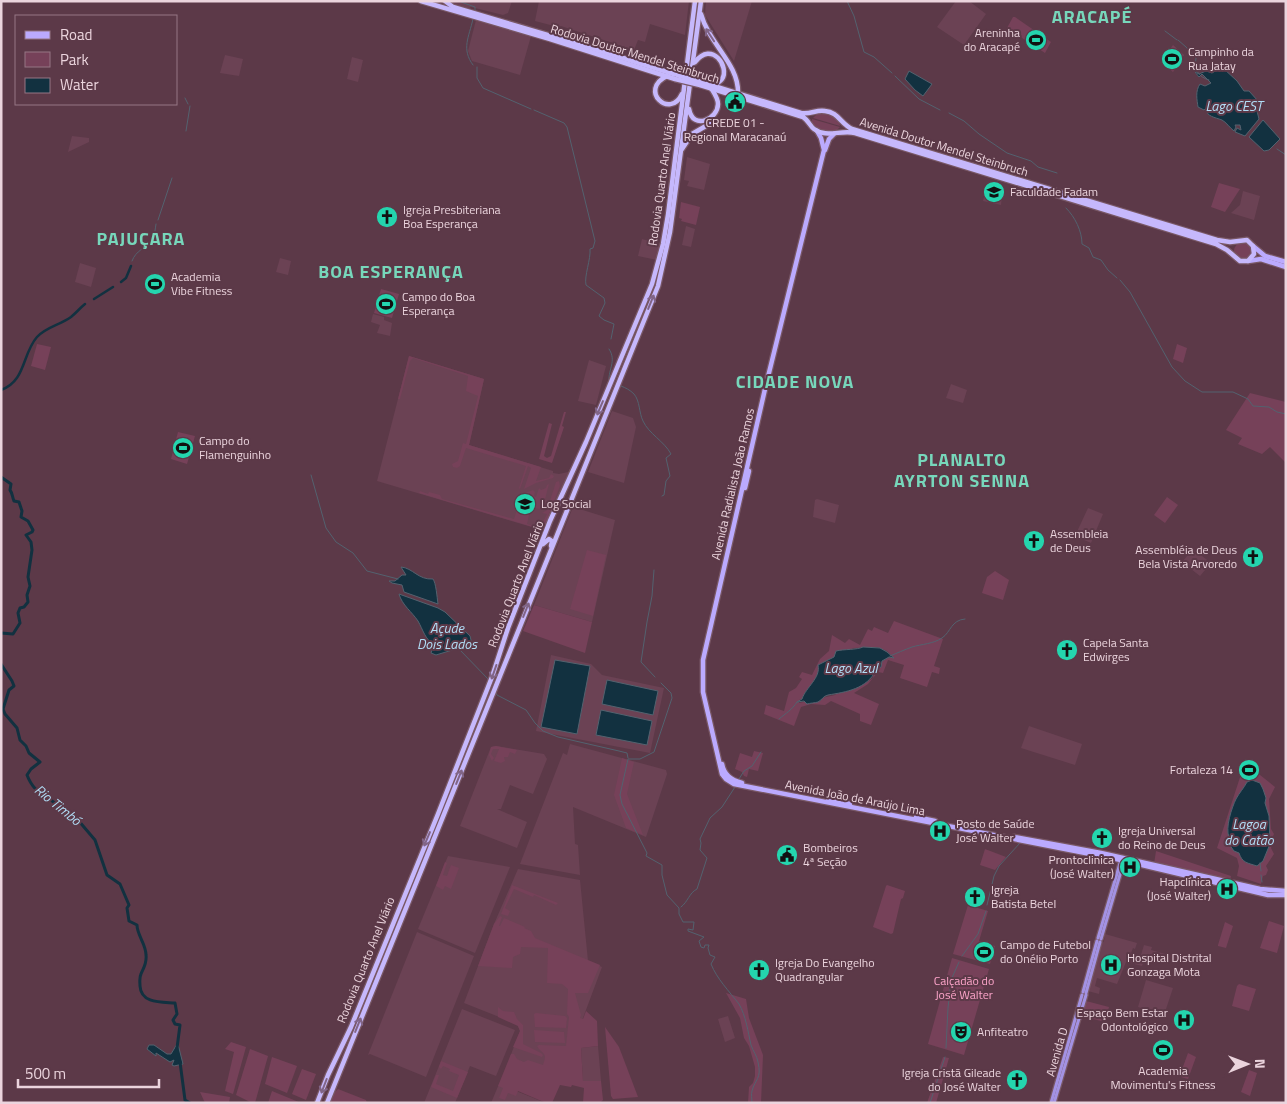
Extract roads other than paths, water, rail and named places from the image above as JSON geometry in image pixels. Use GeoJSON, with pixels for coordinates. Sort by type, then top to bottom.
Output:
{"type":"FeatureCollection","features":[{"type":"Feature","properties":{"kind":"highway","name":"Rodovia Doutor Mendel Steinbruch"},"geometry":{"type":"LineString","coordinates":[[421,1],[667,76],[676,77]]}},
{"type":"Feature","properties":{"kind":"highway"},"geometry":{"type":"LineString","coordinates":[[436,6],[440,1]]}},
{"type":"Feature","properties":{"kind":"highway","name":"Rodovia Doutor Mendel Steinbruch"},"geometry":{"type":"LineString","coordinates":[[445,1],[453,7],[585,46],[676,77],[738,93],[801,113],[822,110],[831,112],[841,120]]}},
{"type":"Feature","properties":{"kind":"highway","name":"Rodovia Quarto Anel Viário"},"geometry":{"type":"LineString","coordinates":[[317,1103],[354,1019],[435,821],[492,677],[508,628],[550,521],[583,451],[652,284],[663,244],[668,215],[695,1]]}},
{"type":"Feature","properties":{"kind":"highway"},"geometry":{"type":"LineString","coordinates":[[701,4],[706,29],[735,74],[738,93]]}},
{"type":"Feature","properties":{"kind":"highway","name":"Rodovia Quarto Anel Viário"},"geometry":{"type":"LineString","coordinates":[[327,1103],[658,286],[664,265],[672,220],[701,4]]}},
{"type":"Feature","properties":{"kind":"highway"},"geometry":{"type":"LineString","coordinates":[[688,104],[689,114],[696,121],[704,121],[715,114],[718,106],[712,87],[720,82],[724,75],[724,68],[717,57],[711,53],[700,56],[694,63]]}},
{"type":"Feature","properties":{"kind":"highway"},"geometry":{"type":"LineString","coordinates":[[667,76],[658,81],[655,88],[656,96],[661,102],[669,104],[676,102],[685,88]]}},
{"type":"Feature","properties":{"kind":"highway","name":"Rodovia Doutor Mendel Steinbruch"},"geometry":{"type":"LineString","coordinates":[[712,87],[803,117],[816,130]]}},
{"type":"Feature","properties":{"kind":"highway"},"geometry":{"type":"LineString","coordinates":[[811,125],[811,118],[816,112]]}},
{"type":"Feature","properties":{"kind":"highway"},"geometry":{"type":"LineString","coordinates":[[816,130],[826,134],[835,133],[841,127],[841,120]]}},
{"type":"Feature","properties":{"kind":"highway","name":"Avenida Doutor Mendel Steinbruch"},"geometry":{"type":"LineString","coordinates":[[841,120],[852,129],[1216,242]]}},
{"type":"Feature","properties":{"kind":"highway"},"geometry":{"type":"LineString","coordinates":[[680,154],[690,136],[711,123]]}},
{"type":"Feature","properties":{"kind":"highway","name":"Avenida Doutor Mendel Steinbruch"},"geometry":{"type":"LineString","coordinates":[[835,133],[845,131],[855,133],[1216,242]]}},
{"type":"Feature","properties":{"kind":"highway"},"geometry":{"type":"LineString","coordinates":[[668,215],[672,220]]}},
{"type":"Feature","properties":{"kind":"highway"},"geometry":{"type":"LineString","coordinates":[[1247,240],[1253,246],[1254,254],[1248,261],[1240,261],[1216,242],[1247,240]]}},
{"type":"Feature","properties":{"kind":"highway"},"geometry":{"type":"LineString","coordinates":[[1234,256],[1232,249],[1238,241]]}},
{"type":"Feature","properties":{"kind":"highway"},"geometry":{"type":"LineString","coordinates":[[606,393],[613,394]]}},
{"type":"Feature","properties":{"kind":"highway"},"geometry":{"type":"LineString","coordinates":[[550,521],[552,536],[560,526]]}},
{"type":"Feature","properties":{"kind":"highway"},"geometry":{"type":"LineString","coordinates":[[539,550],[544,542],[549,539],[552,541],[550,552]]}},
{"type":"Feature","properties":{"kind":"highway"},"geometry":{"type":"LineString","coordinates":[[468,737],[475,739]]}},
{"type":"Feature","properties":{"kind":"highway"},"geometry":{"type":"LineString","coordinates":[[435,821],[441,824]]}},
{"type":"Feature","properties":{"kind":"highway"},"geometry":{"type":"LineString","coordinates":[[406,890],[412,892]]}},
{"type":"Feature","properties":{"kind":"highway"},"geometry":{"type":"LineString","coordinates":[[398,910],[405,910]]}},
{"type":"Feature","properties":{"kind":"highway"},"geometry":{"type":"LineString","coordinates":[[334,1062],[342,1066]]}},
{"type":"Feature","properties":{"kind":"main road","name":"Avenida Radialista João Ramos"},"geometry":{"type":"LineString","coordinates":[[706,699],[702,682],[702,668],[707,634],[824,148],[816,130]]}},
{"type":"Feature","properties":{"kind":"main road","name":"Avenida Radialista João Ramos"},"geometry":{"type":"LineString","coordinates":[[706,699],[704,676],[709,635],[826,144],[835,133]]}},
{"type":"Feature","properties":{"kind":"main road"},"geometry":{"type":"LineString","coordinates":[[1253,246],[1261,254],[1286,262]]}},
{"type":"Feature","properties":{"kind":"main road"},"geometry":{"type":"LineString","coordinates":[[1248,261],[1261,259],[1286,266]]}},
{"type":"Feature","properties":{"kind":"main road","name":"Avenida João de Araújo Lima"},"geometry":{"type":"LineString","coordinates":[[706,699],[721,769],[726,779],[734,784],[1123,859],[1253,889],[1272,896],[1286,896]]}},
{"type":"Feature","properties":{"kind":"main road","name":"Avenida D"},"geometry":{"type":"LineString","coordinates":[[1053,1103],[1123,859]]}},
{"type":"Feature","properties":{"kind":"main road"},"geometry":{"type":"LineString","coordinates":[[1250,883],[1253,889]]}},
{"type":"Feature","properties":{"kind":"main road","name":"Avenida João de Araújo Lima"},"geometry":{"type":"LineString","coordinates":[[1260,891],[1286,891]]}},
{"type":"Feature","properties":{"kind":"water","name":"Lago CEST"},"geometry":{"type":"Polygon","coordinates":[[[1194,61],[1194,66],[1199,74],[1206,71],[1212,73],[1217,70],[1221,71],[1223,68],[1237,81],[1244,91],[1249,91],[1258,101],[1255,103],[1259,119],[1245,136],[1235,132],[1237,128],[1241,130],[1240,125],[1235,125],[1234,131],[1224,121],[1208,114],[1205,109],[1198,107],[1198,87],[1200,84],[1205,86],[1211,83],[1202,74],[1199,77],[1195,72],[1193,64],[1194,61]]]}},
{"type":"Feature","properties":{"kind":"water"},"geometry":{"type":"Polygon","coordinates":[[[909,71],[932,84],[923,96],[905,79],[909,71]]]}},
{"type":"Feature","properties":{"kind":"water","name":"Lago CEST"},"geometry":{"type":"Polygon","coordinates":[[[1263,120],[1280,139],[1269,150],[1264,151],[1249,137],[1263,120]]]}},
{"type":"Feature","properties":{"kind":"water","name":"Açude Dois Lados"},"geometry":{"type":"Polygon","coordinates":[[[401,567],[409,569],[423,578],[433,579],[438,604],[404,592],[402,585],[389,581],[395,581],[402,575],[406,575],[401,567]]]}},
{"type":"Feature","properties":{"kind":"water","name":"Açude Dois Lados"},"geometry":{"type":"Polygon","coordinates":[[[399,594],[445,612],[470,636],[472,644],[436,655],[431,653],[434,645],[426,637],[418,621],[399,594]]]}},
{"type":"Feature","properties":{"kind":"water","name":"Lago Azul"},"geometry":{"type":"Polygon","coordinates":[[[863,647],[880,648],[894,658],[889,657],[882,661],[881,667],[876,670],[867,682],[855,689],[826,696],[817,702],[807,704],[804,701],[797,702],[802,699],[815,678],[818,665],[834,657],[836,651],[863,647]]]}},
{"type":"Feature","properties":{"kind":"water"},"geometry":{"type":"Polygon","coordinates":[[[555,660],[590,666],[577,734],[541,727],[555,660]]]}},
{"type":"Feature","properties":{"kind":"water"},"geometry":{"type":"Polygon","coordinates":[[[607,680],[658,691],[653,715],[602,704],[607,680]]]}},
{"type":"Feature","properties":{"kind":"water"},"geometry":{"type":"Polygon","coordinates":[[[601,710],[652,721],[647,745],[596,735],[601,710]]]}},
{"type":"Feature","properties":{"kind":"water","name":"Lagoa do Catão"},"geometry":{"type":"Polygon","coordinates":[[[1252,780],[1260,783],[1263,789],[1269,816],[1270,844],[1263,861],[1257,866],[1244,861],[1226,840],[1229,837],[1228,823],[1234,803],[1247,782],[1252,780]]]}},
{"type":"Feature","properties":{"kind":"water"},"geometry":{"type":"Polygon","coordinates":[[[177,1044],[183,1064],[174,1066],[172,1065],[174,1060],[170,1062],[156,1053],[156,1056],[147,1049],[149,1045],[154,1045],[167,1054],[171,1054],[177,1044]]]}},
{"type":"Feature","properties":{"kind":"waterway"},"geometry":{"type":"LineString","coordinates":[[847,1],[854,16],[864,52],[874,57],[892,73]]}},
{"type":"Feature","properties":{"kind":"waterway"},"geometry":{"type":"LineString","coordinates":[[461,2],[475,7],[475,11]]}},
{"type":"Feature","properties":{"kind":"waterway"},"geometry":{"type":"LineString","coordinates":[[473,19],[468,37],[467,54],[473,65]]}},
{"type":"Feature","properties":{"kind":"waterway"},"geometry":{"type":"LineString","coordinates":[[1165,31],[1177,40]]}},
{"type":"Feature","properties":{"kind":"waterway"},"geometry":{"type":"LineString","coordinates":[[1178,40],[1196,58],[1196,69],[1200,75],[1209,80]]}},
{"type":"Feature","properties":{"kind":"waterway"},"geometry":{"type":"LineString","coordinates":[[477,67],[477,78],[483,88],[531,109]]}},
{"type":"Feature","properties":{"kind":"waterway"},"geometry":{"type":"LineString","coordinates":[[895,76],[919,99],[940,110]]}},
{"type":"Feature","properties":{"kind":"waterway"},"geometry":{"type":"LineString","coordinates":[[185,98],[188,104]]}},
{"type":"Feature","properties":{"kind":"waterway"},"geometry":{"type":"LineString","coordinates":[[186,131],[190,106]]}},
{"type":"Feature","properties":{"kind":"waterway"},"geometry":{"type":"LineString","coordinates":[[534,110],[564,123],[567,127],[595,241],[593,248],[590,249],[586,285],[604,298],[605,303],[599,316],[614,324],[611,339]]}},
{"type":"Feature","properties":{"kind":"waterway"},"geometry":{"type":"LineString","coordinates":[[949,113],[964,121],[1007,153],[1057,173]]}},
{"type":"Feature","properties":{"kind":"waterway"},"geometry":{"type":"LineString","coordinates":[[1277,149],[1286,155]]}},
{"type":"Feature","properties":{"kind":"waterway"},"geometry":{"type":"LineString","coordinates":[[158,220],[172,178]]}},
{"type":"Feature","properties":{"kind":"waterway"},"geometry":{"type":"LineString","coordinates":[[1066,208],[1077,224],[1082,244],[1089,248],[1093,257],[1101,260],[1117,278]]}},
{"type":"Feature","properties":{"kind":"waterway"},"geometry":{"type":"LineString","coordinates":[[132,261],[136,254],[152,240],[156,224]]}},
{"type":"Feature","properties":{"kind":"waterway"},"geometry":{"type":"LineString","coordinates":[[121,282],[126,278],[131,266]]}},
{"type":"Feature","properties":{"kind":"waterway"},"geometry":{"type":"LineString","coordinates":[[1120,280],[1130,292],[1172,367],[1185,381],[1202,392],[1233,392],[1248,399],[1253,406],[1269,407],[1277,412],[1286,414]]}},
{"type":"Feature","properties":{"kind":"waterway"},"geometry":{"type":"LineString","coordinates":[[94,299],[113,287]]}},
{"type":"Feature","properties":{"kind":"waterway"},"geometry":{"type":"LineString","coordinates":[[1,390],[15,380],[37,337],[71,317],[85,304]]}},
{"type":"Feature","properties":{"kind":"waterway"},"geometry":{"type":"LineString","coordinates":[[609,349],[612,361],[609,381]]}},
{"type":"Feature","properties":{"kind":"waterway"},"geometry":{"type":"LineString","coordinates":[[621,386],[634,394],[646,426],[665,445],[671,454],[666,458],[670,476],[666,481],[664,495],[662,496]]}},
{"type":"Feature","properties":{"kind":"waterway"},"geometry":{"type":"LineString","coordinates":[[311,475],[326,528],[336,542],[353,553],[367,571],[398,579]]}},
{"type":"Feature","properties":{"kind":"waterway","name":"Rio Timbó"},"geometry":{"type":"LineString","coordinates":[[1,477],[11,484],[10,490],[14,501],[19,502],[22,511],[21,517],[28,521],[33,530],[26,535],[31,542],[32,550],[28,577],[30,586],[27,595],[28,602],[24,607],[20,608],[18,613],[20,623],[13,634],[1,633]]}},
{"type":"Feature","properties":{"kind":"waterway"},"geometry":{"type":"LineString","coordinates":[[654,570],[652,596],[641,662],[655,677]]}},
{"type":"Feature","properties":{"kind":"waterway"},"geometry":{"type":"LineString","coordinates":[[890,656],[912,647],[939,640],[945,636],[954,624],[965,619]]}},
{"type":"Feature","properties":{"kind":"waterway"},"geometry":{"type":"LineString","coordinates":[[459,649],[489,680]]}},
{"type":"Feature","properties":{"kind":"waterway","name":"Rio Timbó"},"geometry":{"type":"LineString","coordinates":[[1,664],[14,686],[9,690],[3,709],[17,728],[20,740],[26,746],[29,753],[40,762],[27,775],[33,786],[56,804],[64,814],[72,813],[95,840],[107,875],[120,884],[129,905],[127,908],[129,921],[137,925],[146,951],[146,963],[140,976],[141,992],[153,1001],[175,1003],[177,1014],[173,1020],[175,1024],[180,1025],[177,1048]]}},
{"type":"Feature","properties":{"kind":"waterway"},"geometry":{"type":"LineString","coordinates":[[661,683],[671,693],[672,698],[654,752],[640,759],[628,759],[620,795],[622,804],[647,853],[646,856],[662,865],[662,875],[667,895],[679,908],[679,914],[683,922],[694,922],[693,930],[688,929],[688,931],[704,937],[699,941],[701,947],[704,948],[705,945],[709,945],[710,955],[715,957],[711,964],[720,980],[739,1004],[759,1068],[759,1075],[753,1087],[752,1103]]}},
{"type":"Feature","properties":{"kind":"waterway"},"geometry":{"type":"LineString","coordinates":[[496,693],[526,710],[543,731],[558,737],[627,753],[628,758]]}},
{"type":"Feature","properties":{"kind":"waterway"},"geometry":{"type":"LineString","coordinates":[[779,719],[797,702]]}},
{"type":"Feature","properties":{"kind":"waterway"},"geometry":{"type":"LineString","coordinates":[[739,779],[744,771],[752,766],[761,752]]}},
{"type":"Feature","properties":{"kind":"waterway"},"geometry":{"type":"LineString","coordinates":[[681,907],[697,889],[707,858],[700,850],[700,839],[710,818],[722,807],[735,787]]}},
{"type":"Feature","properties":{"kind":"waterway"},"geometry":{"type":"LineString","coordinates":[[987,905],[994,876],[999,866],[1020,843]]}},
{"type":"Feature","properties":{"kind":"waterway"},"geometry":{"type":"LineString","coordinates":[[1260,863],[1261,871]]}},
{"type":"Feature","properties":{"kind":"waterway"},"geometry":{"type":"LineString","coordinates":[[1261,875],[1262,882]]}},
{"type":"Feature","properties":{"kind":"waterway"},"geometry":{"type":"LineString","coordinates":[[962,956],[978,934],[986,911]]}},
{"type":"Feature","properties":{"kind":"waterway"},"geometry":{"type":"LineString","coordinates":[[946,1048],[951,980],[959,962]]}},
{"type":"Feature","properties":{"kind":"waterway"},"geometry":{"type":"LineString","coordinates":[[930,1103],[945,1057]]}},
{"type":"Feature","properties":{"kind":"waterway"},"geometry":{"type":"LineString","coordinates":[[180,1062],[185,1100],[190,1103]]}},
{"type":"Feature","properties":{"kind":"place","name":"Areninha do Aracapé"},"geometry":{"type":"Point","coordinates":[1036,40]}},
{"type":"Feature","properties":{"kind":"place","name":"Campinho da Rua Jatay"},"geometry":{"type":"Point","coordinates":[1172,59]}},
{"type":"Feature","properties":{"kind":"place","name":"CREDE 01 - Regional Maracanaú"},"geometry":{"type":"Point","coordinates":[735,102]}},
{"type":"Feature","properties":{"kind":"place","name":"Faculdade Fadam"},"geometry":{"type":"Point","coordinates":[994,192]}},
{"type":"Feature","properties":{"kind":"place","name":"Igreja Presbiteriana Boa Esperança"},"geometry":{"type":"Point","coordinates":[387,217]}},
{"type":"Feature","properties":{"kind":"place","name":"Academia Vibe Fitness"},"geometry":{"type":"Point","coordinates":[155,284]}},
{"type":"Feature","properties":{"kind":"place","name":"Campo do Boa Esperança"},"geometry":{"type":"Point","coordinates":[386,304]}},
{"type":"Feature","properties":{"kind":"place","name":"Campo do Flamenguinho"},"geometry":{"type":"Point","coordinates":[183,448]}},
{"type":"Feature","properties":{"kind":"place","name":"Log Social"},"geometry":{"type":"Point","coordinates":[525,504]}},
{"type":"Feature","properties":{"kind":"place","name":"Assembleia de Deus"},"geometry":{"type":"Point","coordinates":[1034,541]}},
{"type":"Feature","properties":{"kind":"place","name":"Assembléia de Deus Bela Vista Arvoredo"},"geometry":{"type":"Point","coordinates":[1253,557]}},
{"type":"Feature","properties":{"kind":"place","name":"Capela Santa Edwirges"},"geometry":{"type":"Point","coordinates":[1067,650]}},
{"type":"Feature","properties":{"kind":"place","name":"Fortaleza 14"},"geometry":{"type":"Point","coordinates":[1249,770]}},
{"type":"Feature","properties":{"kind":"place","name":"Posto de Saúde José Walter"},"geometry":{"type":"Point","coordinates":[940,831]}},
{"type":"Feature","properties":{"kind":"place","name":"Igreja Universal do Reino de Deus"},"geometry":{"type":"Point","coordinates":[1102,838]}},
{"type":"Feature","properties":{"kind":"place","name":"Bombeiros 4ª Seção"},"geometry":{"type":"Point","coordinates":[787,855]}},
{"type":"Feature","properties":{"kind":"place","name":"Prontoclinica (José Walter)"},"geometry":{"type":"Point","coordinates":[1130,867]}},
{"type":"Feature","properties":{"kind":"place","name":"Hapclínica (José Walter)"},"geometry":{"type":"Point","coordinates":[1227,889]}},
{"type":"Feature","properties":{"kind":"place","name":"Igreja Batista Betel"},"geometry":{"type":"Point","coordinates":[975,897]}},
{"type":"Feature","properties":{"kind":"place","name":"Campo de Futebol do Onélio Porto"},"geometry":{"type":"Point","coordinates":[984,952]}},
{"type":"Feature","properties":{"kind":"place","name":"Hospital Distrital Gonzaga Mota"},"geometry":{"type":"Point","coordinates":[1111,965]}},
{"type":"Feature","properties":{"kind":"place","name":"Igreja Do Evangelho Quadrangular"},"geometry":{"type":"Point","coordinates":[759,970]}},
{"type":"Feature","properties":{"kind":"place","name":"Espaço Bem Estar Odontológico"},"geometry":{"type":"Point","coordinates":[1184,1020]}},
{"type":"Feature","properties":{"kind":"place","name":"Anfiteatro"},"geometry":{"type":"Point","coordinates":[961,1032]}},
{"type":"Feature","properties":{"kind":"place","name":"Academia Movimentu's Fitness"},"geometry":{"type":"Point","coordinates":[1163,1050]}},
{"type":"Feature","properties":{"kind":"place","name":"Igreja Cristã Gileade do José Walter"},"geometry":{"type":"Point","coordinates":[1017,1080]}},
{"type":"Feature","properties":{"kind":"district","name":"ARACAPÉ"},"geometry":{"type":"Point","coordinates":[1092,17]}},
{"type":"Feature","properties":{"kind":"district","name":"PAJUÇARA"},"geometry":{"type":"Point","coordinates":[141,239]}},
{"type":"Feature","properties":{"kind":"district","name":"BOA ESPERANÇA"},"geometry":{"type":"Point","coordinates":[391,272]}},
{"type":"Feature","properties":{"kind":"district","name":"CIDADE NOVA"},"geometry":{"type":"Point","coordinates":[795,382]}},
{"type":"Feature","properties":{"kind":"district","name":"PLANALTO AYRTON SENNA"},"geometry":{"type":"Point","coordinates":[962,470]}},
{"type":"Feature","properties":{"kind":"park label","name":"Calçadão do José Walter"},"geometry":{"type":"Point","coordinates":[964,988]}}]}
